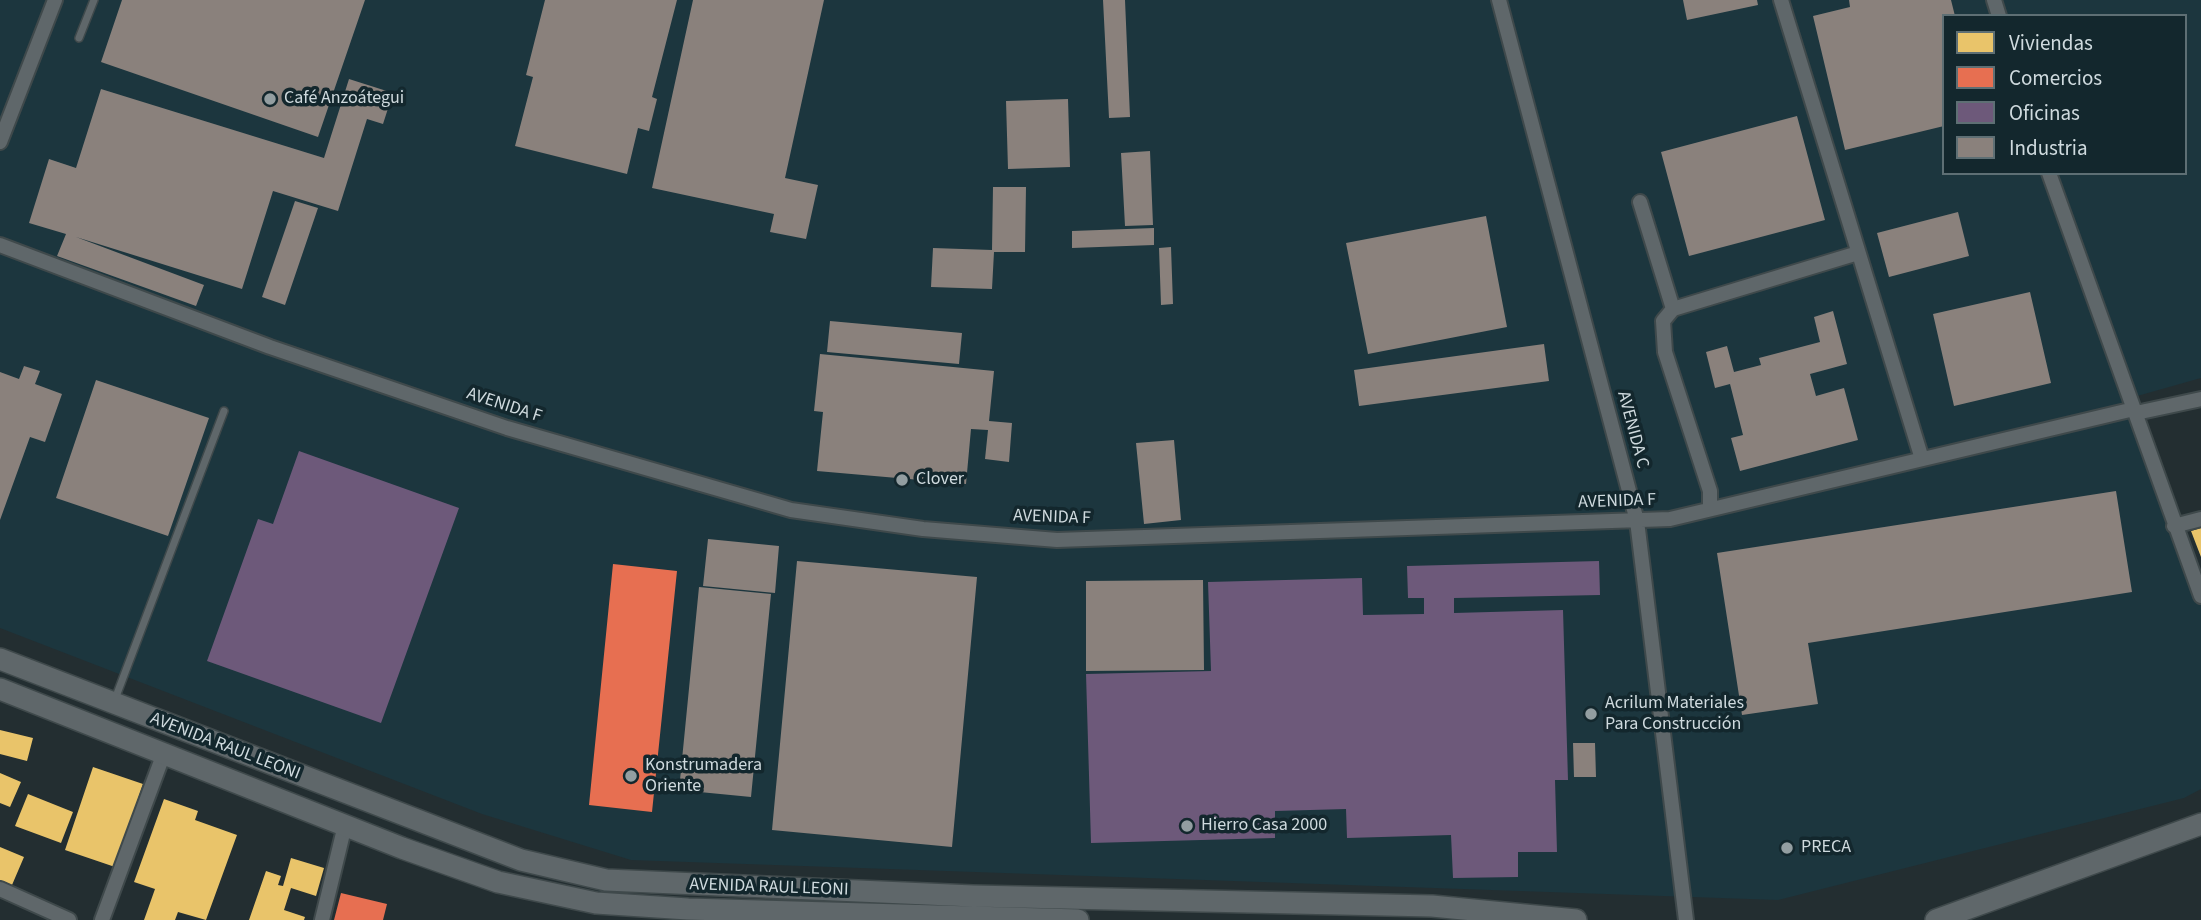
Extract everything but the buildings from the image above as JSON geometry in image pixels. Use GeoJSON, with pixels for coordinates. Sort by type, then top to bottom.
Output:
{"type":"FeatureCollection","features":[{"type":"Feature","properties":{"kind":"main road","name":"AVENIDA RAUL LEONI"},"geometry":{"type":"LineString","coordinates":[[0,659],[521,860],[606,880],[973,896],[1432,906],[1576,920]]}},
{"type":"Feature","properties":{"kind":"main road","name":"AVENIDA RAUL LEONI"},"geometry":{"type":"LineString","coordinates":[[0,689],[345,825],[498,882],[596,903],[906,917],[1078,920]]}},
{"type":"Feature","properties":{"kind":"main road"},"geometry":{"type":"LineString","coordinates":[[1936,920],[2199,828]]}},
{"type":"Feature","properties":{"kind":"street"},"geometry":{"type":"LineString","coordinates":[[0,142],[55,0]]}},
{"type":"Feature","properties":{"kind":"street","name":"AVENIDA C"},"geometry":{"type":"LineString","coordinates":[[1499,0],[1637,521],[1686,920]]}},
{"type":"Feature","properties":{"kind":"street"},"geometry":{"type":"LineString","coordinates":[[1781,0],[1922,459]]}},
{"type":"Feature","properties":{"kind":"street"},"geometry":{"type":"LineString","coordinates":[[2050,175],[2201,596]]}},
{"type":"Feature","properties":{"kind":"street"},"geometry":{"type":"LineString","coordinates":[[1640,202],[1673,309]]}},
{"type":"Feature","properties":{"kind":"street","name":"AVENIDA F"},"geometry":{"type":"LineString","coordinates":[[0,245],[270,347],[494,424],[791,510],[923,529],[1057,540],[1670,519],[1922,459],[2135,411],[2201,399]]}},
{"type":"Feature","properties":{"kind":"street"},"geometry":{"type":"LineString","coordinates":[[1710,509],[1710,491],[1665,352],[1663,321],[1673,309],[1858,253]]}},
{"type":"Feature","properties":{"kind":"street"},"geometry":{"type":"LineString","coordinates":[[2174,526],[2201,519]]}},
{"type":"Feature","properties":{"kind":"street"},"geometry":{"type":"LineString","coordinates":[[102,920],[164,753]]}},
{"type":"Feature","properties":{"kind":"street"},"geometry":{"type":"LineString","coordinates":[[322,920],[345,825]]}},
{"type":"Feature","properties":{"kind":"street"},"geometry":{"type":"LineString","coordinates":[[0,889],[69,920]]}},
{"type":"Feature","properties":{"kind":"lane"},"geometry":{"type":"LineString","coordinates":[[79,38],[94,0]]}},
{"type":"Feature","properties":{"kind":"lane"},"geometry":{"type":"LineString","coordinates":[[113,703],[224,411]]}},
{"type":"Feature","properties":{"kind":"shaded area"},"geometry":{"type":"Polygon","coordinates":[[[0,0],[2201,0],[2201,378],[2123,400],[2201,600],[2201,789],[2184,798],[1778,900],[631,860],[482,814],[0,628],[0,0]]]}},
{"type":"Feature","properties":{"kind":"place","name":"Café Anzoátegui"},"geometry":{"type":"Point","coordinates":[270,99]}},
{"type":"Feature","properties":{"kind":"place","name":"Clover"},"geometry":{"type":"Point","coordinates":[902,480]}},
{"type":"Feature","properties":{"kind":"place","name":"Acrilum Materiales Para Construcción"},"geometry":{"type":"Point","coordinates":[1591,714]}},
{"type":"Feature","properties":{"kind":"place","name":"Konstrumadera Oriente"},"geometry":{"type":"Point","coordinates":[631,776]}},
{"type":"Feature","properties":{"kind":"place","name":"Hierro Casa 2000"},"geometry":{"type":"Point","coordinates":[1187,826]}},
{"type":"Feature","properties":{"kind":"place","name":"PRECA"},"geometry":{"type":"Point","coordinates":[1787,848]}}]}
